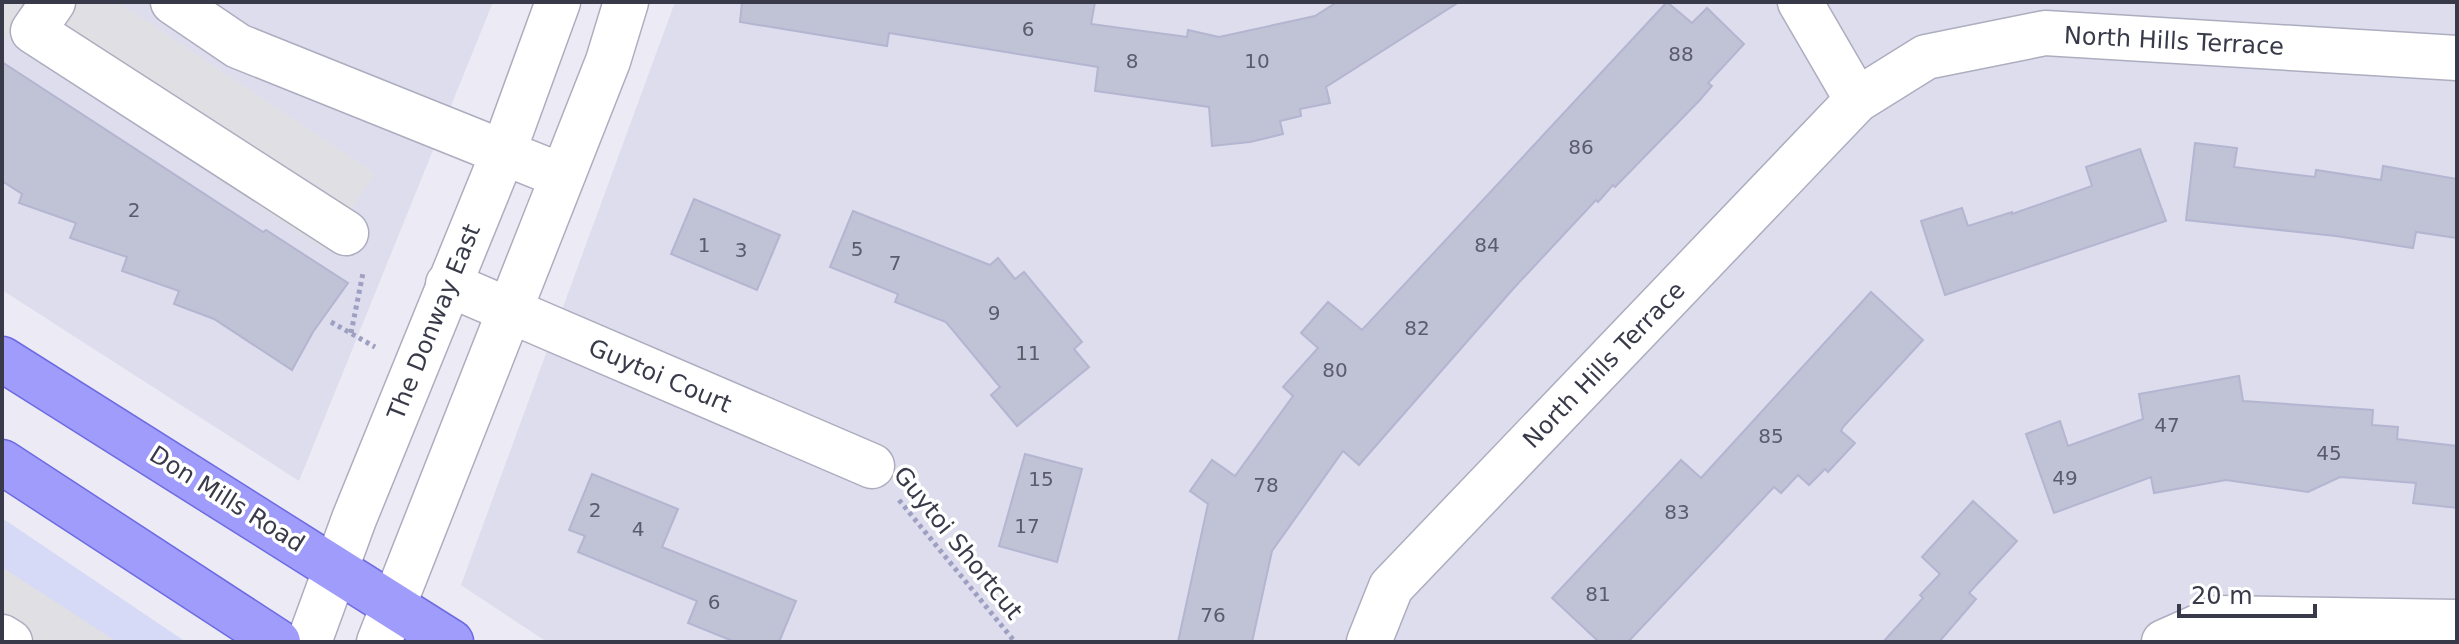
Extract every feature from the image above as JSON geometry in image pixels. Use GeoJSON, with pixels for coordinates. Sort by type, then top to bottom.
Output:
{"type":"FeatureCollection","features":[{"type":"Feature","properties":{"kind":"main road","name":"Don Mills Road"},"geometry":{"type":"LineString","coordinates":[[2,359],[337,567],[386,623],[451,642]]}},
{"type":"Feature","properties":{"kind":"main road"},"geometry":{"type":"LineString","coordinates":[[2,462],[278,642]]}},
{"type":"Feature","properties":{"kind":"street"},"geometry":{"type":"LineString","coordinates":[[53,2],[33,31],[355,250]]}},
{"type":"Feature","properties":{"kind":"street"},"geometry":{"type":"LineString","coordinates":[[173,2],[238,46],[562,176]]}},
{"type":"Feature","properties":{"kind":"street","name":"The Donway East"},"geometry":{"type":"LineString","coordinates":[[309,642],[448,284],[503,153],[558,2]]}},
{"type":"Feature","properties":{"kind":"street"},"geometry":{"type":"LineString","coordinates":[[386,623],[608,61],[626,2]]}},
{"type":"Feature","properties":{"kind":"street"},"geometry":{"type":"LineString","coordinates":[[1800,2],[1857,100]]}},
{"type":"Feature","properties":{"kind":"street","name":"North Hills Terrace"},"geometry":{"type":"LineString","coordinates":[[1369,642],[1391,587],[1857,100],[1926,57],[2045,33],[2457,58]]}},
{"type":"Feature","properties":{"kind":"street","name":"Guytoi Court"},"geometry":{"type":"LineString","coordinates":[[448,284],[872,466]]}},
{"type":"Feature","properties":{"kind":"street"},"geometry":{"type":"LineString","coordinates":[[2164,642],[2218,618],[2457,622]]}},
{"type":"Feature","properties":{"kind":"street"},"geometry":{"type":"LineString","coordinates":[[2,637],[10,642]]}},
{"type":"Feature","properties":{"kind":"path"},"geometry":{"type":"LineString","coordinates":[[351,333],[355,250]]}},
{"type":"Feature","properties":{"kind":"path"},"geometry":{"type":"LineString","coordinates":[[331,322],[380,350]]}},
{"type":"Feature","properties":{"kind":"path","name":"Guytoi Shortcut"},"geometry":{"type":"LineString","coordinates":[[872,466],[1015,642]]}},
{"type":"Feature","properties":{"kind":"shaded area"},"geometry":{"type":"Polygon","coordinates":[[[2,2],[493,2],[299,481],[2,290],[2,2]]]}},
{"type":"Feature","properties":{"kind":"shaded area"},"geometry":{"type":"Polygon","coordinates":[[[2,2],[118,2],[375,173],[325,250],[2,35],[2,2]]]}},
{"type":"Feature","properties":{"kind":"shaded area"},"geometry":{"type":"Polygon","coordinates":[[[675,2],[2457,2],[2457,642],[547,642],[461,585],[675,2]]]}},
{"type":"Feature","properties":{"kind":"shaded area"},"geometry":{"type":"Polygon","coordinates":[[[2,518],[186,642],[2,642],[2,518]]]}},
{"type":"Feature","properties":{"kind":"shaded area"},"geometry":{"type":"Polygon","coordinates":[[[2,567],[117,642],[2,642],[2,567]]]}},
{"type":"Feature","properties":{"kind":"building"},"geometry":{"type":"Polygon","coordinates":[[[742,2],[1095,2],[1091,24],[1187,37],[1188,30],[1219,37],[1315,16],[1337,2],[1459,2],[1326,87],[1330,103],[1300,109],[1301,116],[1280,121],[1283,134],[1212,146],[1209,107],[1095,91],[1098,67],[889,33],[887,46],[740,22],[742,2]]]}},
{"type":"Feature","properties":{"kind":"building"},"geometry":{"type":"Polygon","coordinates":[[[1667,2],[1692,23],[1707,8],[1744,44],[1708,83],[1712,86],[1699,101],[1615,187],[1613,185],[1598,202],[1596,200],[1513,289],[1359,465],[1343,451],[1272,551],[1252,642],[1178,642],[1208,504],[1190,491],[1212,460],[1235,476],[1293,396],[1283,387],[1318,348],[1301,333],[1328,302],[1362,330],[1667,2]]]}},
{"type":"Feature","properties":{"kind":"building"},"geometry":{"type":"Polygon","coordinates":[[[2,62],[263,232],[266,230],[348,283],[313,332],[292,370],[214,319],[174,304],[179,291],[122,271],[127,257],[70,238],[76,223],[19,203],[22,194],[2,181],[2,62]]]}},
{"type":"Feature","properties":{"kind":"building"},"geometry":{"type":"Polygon","coordinates":[[[2195,143],[2237,148],[2234,167],[2315,177],[2316,170],[2381,180],[2383,166],[2457,179],[2457,238],[2416,232],[2413,248],[2336,236],[2186,220],[2195,143]]]}},
{"type":"Feature","properties":{"kind":"building"},"geometry":{"type":"Polygon","coordinates":[[[2140,149],[2166,221],[1945,295],[1921,221],[1962,208],[1968,226],[2012,214],[2092,186],[2086,167],[2140,149]]]}},
{"type":"Feature","properties":{"kind":"building"},"geometry":{"type":"Polygon","coordinates":[[[694,199],[780,235],[757,290],[671,254],[694,199]]]}},
{"type":"Feature","properties":{"kind":"building"},"geometry":{"type":"Polygon","coordinates":[[[853,211],[990,265],[998,258],[1015,279],[1024,272],[1082,342],[1074,349],[1089,367],[1017,426],[991,395],[1000,387],[946,322],[895,302],[898,294],[830,267],[853,211]]]}},
{"type":"Feature","properties":{"kind":"building"},"geometry":{"type":"Polygon","coordinates":[[[1871,292],[1923,340],[1843,427],[1841,431],[1855,443],[1828,472],[1825,469],[1809,485],[1798,475],[1781,493],[1774,487],[1628,642],[1599,642],[1552,598],[1681,460],[1701,478],[1871,292]]]}},
{"type":"Feature","properties":{"kind":"building"},"geometry":{"type":"Polygon","coordinates":[[[2239,376],[2243,401],[2373,410],[2372,425],[2398,427],[2397,439],[2457,446],[2457,508],[2413,503],[2416,483],[2340,477],[2308,492],[2226,480],[2154,493],[2151,477],[2054,513],[2026,434],[2060,421],[2068,446],[2143,419],[2139,394],[2239,376]]]}},
{"type":"Feature","properties":{"kind":"building"},"geometry":{"type":"Polygon","coordinates":[[[1025,454],[1082,469],[1057,562],[999,546],[1025,454]]]}},
{"type":"Feature","properties":{"kind":"building"},"geometry":{"type":"Polygon","coordinates":[[[592,474],[678,509],[662,547],[796,601],[779,642],[735,642],[688,623],[697,601],[578,552],[585,536],[569,530],[592,474]]]}},
{"type":"Feature","properties":{"kind":"building"},"geometry":{"type":"Polygon","coordinates":[[[1973,501],[2017,541],[1969,593],[1976,599],[1939,642],[1883,642],[1940,574],[1922,557],[1973,501]]]}}]}
